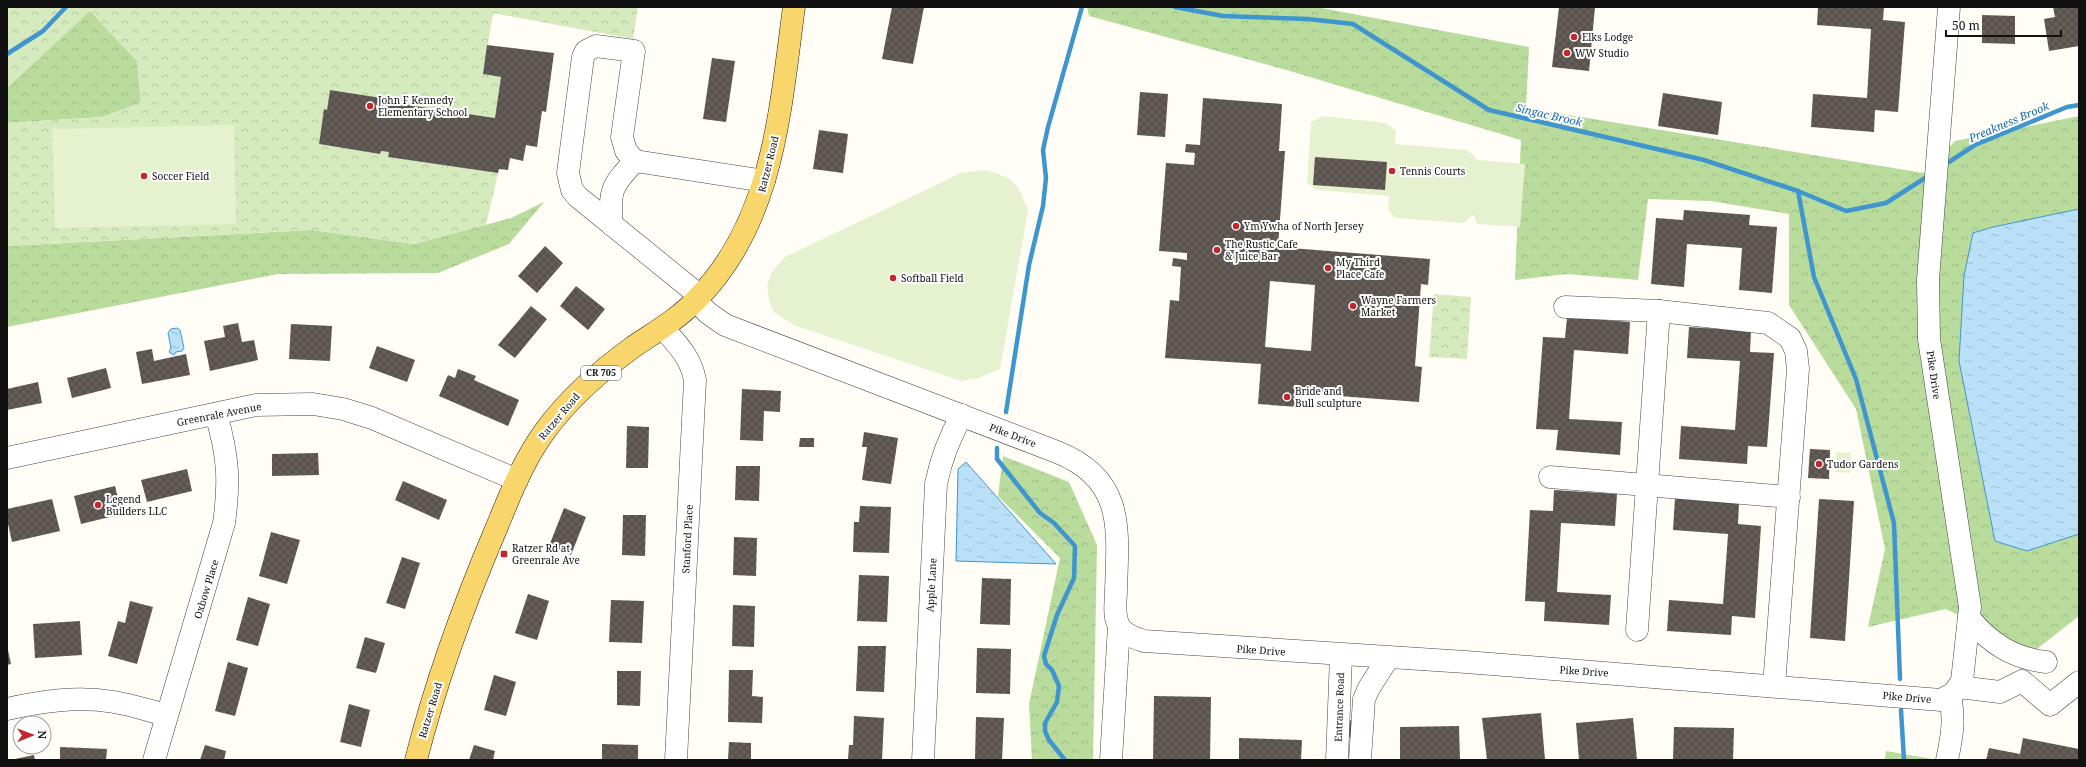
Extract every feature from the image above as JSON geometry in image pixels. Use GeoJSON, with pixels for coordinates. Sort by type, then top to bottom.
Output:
{"type":"FeatureCollection","features":[{"type":"Feature","properties":{"kind":"main road","name":"Ratzer Road"},"geometry":{"type":"LineString","coordinates":[[416,760],[445,662],[484,556],[517,480],[532,450],[547,428],[577,393],[597,375],[632,348],[663,328],[698,298],[741,240],[754,214],[775,142],[794,7]]}},
{"type":"Feature","properties":{"kind":"street","name":"Pike Drive"},"geometry":{"type":"LineString","coordinates":[[635,161],[626,151],[622,137],[634,51],[596,46],[590,48],[583,57],[568,173],[572,190],[578,197],[698,298],[708,313],[725,325],[1064,455],[1082,466],[1097,480],[1108,495],[1116,517],[1118,529],[1116,617],[1119,626],[1133,638],[1144,642],[1341,656],[1466,662],[1941,700],[1954,692],[1964,674],[1970,607],[1953,503],[1929,339],[1927,315],[1928,280],[1949,7]]}},
{"type":"Feature","properties":{"kind":"street"},"geometry":{"type":"LineString","coordinates":[[612,225],[611,193],[619,178],[635,161],[764,181]]}},
{"type":"Feature","properties":{"kind":"street"},"geometry":{"type":"LineString","coordinates":[[1565,307],[1658,311],[1768,323],[1790,338],[1796,351],[1798,369],[1774,686]]}},
{"type":"Feature","properties":{"kind":"street"},"geometry":{"type":"LineString","coordinates":[[1637,630],[1658,311]]}},
{"type":"Feature","properties":{"kind":"street","name":"Stanford Place"},"geometry":{"type":"LineString","coordinates":[[663,328],[686,354],[692,367],[695,380],[676,760]]}},
{"type":"Feature","properties":{"kind":"street","name":"Greenrale Avenue"},"geometry":{"type":"LineString","coordinates":[[7,458],[256,405],[313,404],[343,409],[372,418],[517,480]]}},
{"type":"Feature","properties":{"kind":"street","name":"Oxbow Place"},"geometry":{"type":"LineString","coordinates":[[154,760],[224,524],[228,494],[228,465],[225,446],[216,414]]}},
{"type":"Feature","properties":{"kind":"street","name":"Apple Lane"},"geometry":{"type":"LineString","coordinates":[[923,760],[936,484],[941,459],[950,435],[962,415]]}},
{"type":"Feature","properties":{"kind":"street"},"geometry":{"type":"LineString","coordinates":[[1550,477],[1789,497]]}},
{"type":"Feature","properties":{"kind":"street"},"geometry":{"type":"LineString","coordinates":[[1968,618],[1982,633],[2010,653],[2022,658],[2046,662]]}},
{"type":"Feature","properties":{"kind":"street"},"geometry":{"type":"LineString","coordinates":[[1111,760],[1119,626]]}},
{"type":"Feature","properties":{"kind":"street","name":"Entrance Road"},"geometry":{"type":"LineString","coordinates":[[1341,656],[1337,759],[1360,759],[1364,699],[1369,688],[1388,658]]}},
{"type":"Feature","properties":{"kind":"street"},"geometry":{"type":"LineString","coordinates":[[1947,760],[1954,727],[1954,692],[2000,692],[2022,681],[2050,705],[2079,682]]}},
{"type":"Feature","properties":{"kind":"street"},"geometry":{"type":"LineString","coordinates":[[7,709],[61,699],[88,699],[115,702],[167,715]]}},
{"type":"Feature","properties":{"kind":"green space"},"geometry":{"type":"Polygon","coordinates":[[[7,7],[94,7],[90,11],[137,61],[141,103],[103,117],[7,123],[7,7]]]}},
{"type":"Feature","properties":{"kind":"green space"},"geometry":{"type":"Polygon","coordinates":[[[7,7],[638,7],[633,39],[493,13],[483,74],[501,77],[495,118],[388,102],[388,99],[330,90],[327,110],[324,109],[319,144],[380,154],[381,151],[389,152],[388,157],[498,173],[486,225],[414,244],[312,230],[7,246],[7,123],[103,117],[141,102],[137,61],[90,11],[7,88],[7,7]]]}},
{"type":"Feature","properties":{"kind":"green space"},"geometry":{"type":"Polygon","coordinates":[[[1087,7],[1316,7],[1529,47],[1526,108],[1924,173],[1955,141],[2079,116],[2079,616],[2033,652],[1946,609],[1868,627],[1885,549],[1856,409],[1789,305],[1789,214],[1711,201],[1648,199],[1638,280],[1567,274],[1515,280],[1521,140],[1283,69],[1089,16],[1087,7]]]}},
{"type":"Feature","properties":{"kind":"green space","name":"Tennis Courts"},"geometry":{"type":"Polygon","coordinates":[[[1323,116],[1386,123],[1396,131],[1395,144],[1467,150],[1478,160],[1525,164],[1520,227],[1477,224],[1473,215],[1463,223],[1395,218],[1388,210],[1389,196],[1317,190],[1307,183],[1311,122],[1323,116]]]}},
{"type":"Feature","properties":{"kind":"green space","name":"Soccer Field"},"geometry":{"type":"Polygon","coordinates":[[[234,125],[236,224],[55,228],[52,129],[234,125]]]}},
{"type":"Feature","properties":{"kind":"green space","name":"Softball Field"},"geometry":{"type":"Polygon","coordinates":[[[984,170],[1002,175],[1014,183],[1021,194],[1028,211],[1000,369],[978,378],[961,381],[796,326],[774,312],[769,301],[767,285],[772,272],[785,257],[961,173],[984,170]]]}},
{"type":"Feature","properties":{"kind":"green space"},"geometry":{"type":"Polygon","coordinates":[[[544,202],[509,244],[438,273],[278,274],[7,327],[7,246],[312,230],[414,244],[511,218],[544,202]]]}},
{"type":"Feature","properties":{"kind":"green space"},"geometry":{"type":"Polygon","coordinates":[[[1434,294],[1471,297],[1467,359],[1429,357],[1434,294]]]}},
{"type":"Feature","properties":{"kind":"green space"},"geometry":{"type":"Polygon","coordinates":[[[1836,452],[1851,453],[1850,473],[1835,472],[1836,452]]]}},
{"type":"Feature","properties":{"kind":"green space"},"geometry":{"type":"Polygon","coordinates":[[[1003,456],[1069,482],[1097,545],[1093,760],[1032,760],[1029,704],[1060,558],[998,496],[1003,456]]]}},
{"type":"Feature","properties":{"kind":"green space"},"geometry":{"type":"Polygon","coordinates":[[[1886,751],[1932,759],[1932,760],[1885,760],[1886,751]]]}},
{"type":"Feature","properties":{"kind":"water"},"geometry":{"type":"Polygon","coordinates":[[[2079,209],[2079,534],[2027,551],[1995,541],[1959,361],[1964,276],[1973,233],[1993,227],[2079,209]]]}},
{"type":"Feature","properties":{"kind":"water"},"geometry":{"type":"Polygon","coordinates":[[[177,328],[180,330],[184,348],[182,351],[176,352],[174,355],[169,352],[171,348],[168,333],[171,329],[177,328]]]}},
{"type":"Feature","properties":{"kind":"water"},"geometry":{"type":"Polygon","coordinates":[[[966,462],[1056,564],[956,561],[958,469],[966,462]]]}},
{"type":"Feature","properties":{"kind":"building"},"geometry":{"type":"Polygon","coordinates":[[[892,7],[924,7],[913,64],[882,59],[892,7]]]}},
{"type":"Feature","properties":{"kind":"building","name":"Elks Lodge"},"geometry":{"type":"Polygon","coordinates":[[[1559,7],[1595,7],[1589,71],[1552,67],[1559,7]]]}},
{"type":"Feature","properties":{"kind":"building"},"geometry":{"type":"Polygon","coordinates":[[[1818,7],[1884,7],[1883,20],[1905,22],[1898,112],[1875,110],[1874,132],[1811,127],[1813,94],[1867,98],[1871,29],[1817,25],[1818,7]]]}},
{"type":"Feature","properties":{"kind":"building"},"geometry":{"type":"Polygon","coordinates":[[[2053,7],[2079,7],[2079,46],[2049,51],[2044,19],[2055,17],[2053,7]]]}},
{"type":"Feature","properties":{"kind":"building"},"geometry":{"type":"Polygon","coordinates":[[[1982,15],[2015,16],[2015,44],[1982,43],[1982,15]]]}},
{"type":"Feature","properties":{"kind":"building","name":"John F Kennedy Elementary School"},"geometry":{"type":"Polygon","coordinates":[[[487,45],[554,53],[546,112],[542,111],[537,147],[526,145],[523,161],[510,158],[508,170],[499,169],[498,173],[388,157],[389,152],[381,151],[380,154],[319,144],[324,109],[327,110],[330,90],[388,99],[388,102],[495,118],[501,77],[483,74],[487,45]]]}},
{"type":"Feature","properties":{"kind":"building"},"geometry":{"type":"Polygon","coordinates":[[[712,58],[735,61],[726,122],[703,119],[712,58]]]}},
{"type":"Feature","properties":{"kind":"building"},"geometry":{"type":"Polygon","coordinates":[[[1140,92],[1168,94],[1165,137],[1137,135],[1140,92]]]}},
{"type":"Feature","properties":{"kind":"building"},"geometry":{"type":"Polygon","coordinates":[[[1663,93],[1722,102],[1718,135],[1658,126],[1663,93]]]}},
{"type":"Feature","properties":{"kind":"building"},"geometry":{"type":"Polygon","coordinates":[[[1203,98],[1282,104],[1279,151],[1285,151],[1278,247],[1430,259],[1428,285],[1421,284],[1415,366],[1422,367],[1419,402],[1299,393],[1298,407],[1258,404],[1261,364],[1165,358],[1170,300],[1179,301],[1181,267],[1172,266],[1173,258],[1187,260],[1187,253],[1159,251],[1166,163],[1194,165],[1195,153],[1185,152],[1186,144],[1200,145],[1203,98]],[[1270,281],[1265,347],[1311,351],[1315,285],[1270,281]]]}},
{"type":"Feature","properties":{"kind":"building"},"geometry":{"type":"Polygon","coordinates":[[[819,130],[848,134],[843,173],[813,169],[819,130]]]}},
{"type":"Feature","properties":{"kind":"building"},"geometry":{"type":"Polygon","coordinates":[[[1315,157],[1387,162],[1385,190],[1313,185],[1315,157]]]}},
{"type":"Feature","properties":{"kind":"building"},"geometry":{"type":"Polygon","coordinates":[[[1684,210],[1750,215],[1749,225],[1777,227],[1772,293],[1739,290],[1742,248],[1687,244],[1684,287],[1651,284],[1656,218],[1683,220],[1684,210]]]}},
{"type":"Feature","properties":{"kind":"building"},"geometry":{"type":"Polygon","coordinates":[[[545,246],[563,263],[537,293],[518,276],[545,246]]]}},
{"type":"Feature","properties":{"kind":"building"},"geometry":{"type":"Polygon","coordinates":[[[576,286],[605,309],[588,330],[560,306],[576,286]]]}},
{"type":"Feature","properties":{"kind":"building"},"geometry":{"type":"Polygon","coordinates":[[[531,306],[547,319],[515,358],[498,345],[531,306]]]}},
{"type":"Feature","properties":{"kind":"building"},"geometry":{"type":"Polygon","coordinates":[[[1567,317],[1630,322],[1628,354],[1574,350],[1569,419],[1622,422],[1620,455],[1556,450],[1558,430],[1536,429],[1543,337],[1565,338],[1567,317]]]}},
{"type":"Feature","properties":{"kind":"building"},"geometry":{"type":"Polygon","coordinates":[[[238,323],[242,342],[254,340],[258,360],[210,371],[204,341],[225,337],[223,326],[238,323]]]}},
{"type":"Feature","properties":{"kind":"building"},"geometry":{"type":"Polygon","coordinates":[[[291,324],[332,326],[330,361],[289,359],[291,324]]]}},
{"type":"Feature","properties":{"kind":"building"},"geometry":{"type":"Polygon","coordinates":[[[1689,327],[1751,331],[1750,352],[1774,353],[1767,447],[1748,446],[1747,464],[1679,459],[1681,426],[1735,430],[1740,361],[1687,358],[1689,327]]]}},
{"type":"Feature","properties":{"kind":"building"},"geometry":{"type":"Polygon","coordinates":[[[377,346],[415,360],[407,382],[369,368],[377,346]]]}},
{"type":"Feature","properties":{"kind":"building"},"geometry":{"type":"Polygon","coordinates":[[[152,349],[154,361],[186,354],[190,375],[142,384],[136,352],[152,349]]]}},
{"type":"Feature","properties":{"kind":"building"},"geometry":{"type":"Polygon","coordinates":[[[106,368],[111,388],[72,398],[67,378],[106,368]]]}},
{"type":"Feature","properties":{"kind":"building"},"geometry":{"type":"Polygon","coordinates":[[[458,369],[476,376],[474,380],[519,400],[508,426],[439,396],[448,375],[455,378],[458,369]]]}},
{"type":"Feature","properties":{"kind":"building"},"geometry":{"type":"Polygon","coordinates":[[[38,382],[42,403],[7,410],[7,389],[38,382]]]}},
{"type":"Feature","properties":{"kind":"building"},"geometry":{"type":"Polygon","coordinates":[[[742,389],[781,391],[780,412],[764,411],[763,441],[740,440],[742,389]]]}},
{"type":"Feature","properties":{"kind":"building"},"geometry":{"type":"Polygon","coordinates":[[[627,426],[649,427],[648,468],[626,468],[627,426]]]}},
{"type":"Feature","properties":{"kind":"building"},"geometry":{"type":"Polygon","coordinates":[[[864,432],[898,438],[891,484],[862,480],[867,447],[862,447],[864,432]]]}},
{"type":"Feature","properties":{"kind":"building"},"geometry":{"type":"Polygon","coordinates":[[[800,438],[814,438],[814,447],[799,447],[800,438]]]}},
{"type":"Feature","properties":{"kind":"building","name":"Tudor Gardens"},"geometry":{"type":"Polygon","coordinates":[[[1810,449],[1830,450],[1829,479],[1808,478],[1810,449]]]}},
{"type":"Feature","properties":{"kind":"building"},"geometry":{"type":"Polygon","coordinates":[[[318,453],[319,475],[272,476],[272,454],[318,453]]]}},
{"type":"Feature","properties":{"kind":"building"},"geometry":{"type":"Polygon","coordinates":[[[736,466],[760,466],[759,501],[735,500],[736,466]]]}},
{"type":"Feature","properties":{"kind":"building"},"geometry":{"type":"Polygon","coordinates":[[[187,469],[192,491],[147,502],[141,480],[187,469]]]}},
{"type":"Feature","properties":{"kind":"building"},"geometry":{"type":"Polygon","coordinates":[[[403,481],[447,500],[439,520],[395,500],[403,481]]]}},
{"type":"Feature","properties":{"kind":"building","name":"Legend Builders LLC"},"geometry":{"type":"Polygon","coordinates":[[[115,486],[122,514],[81,524],[74,496],[115,486]]]}},
{"type":"Feature","properties":{"kind":"building"},"geometry":{"type":"Polygon","coordinates":[[[1554,490],[1617,494],[1615,526],[1561,523],[1557,592],[1611,595],[1609,625],[1544,621],[1545,602],[1525,601],[1530,510],[1553,511],[1554,490]]]}},
{"type":"Feature","properties":{"kind":"building"},"geometry":{"type":"Polygon","coordinates":[[[1675,498],[1739,503],[1738,524],[1761,526],[1755,618],[1732,616],[1731,635],[1667,631],[1669,600],[1723,604],[1728,534],[1673,530],[1675,498]]]}},
{"type":"Feature","properties":{"kind":"building"},"geometry":{"type":"Polygon","coordinates":[[[52,499],[60,531],[12,542],[7,519],[7,509],[52,499]]]}},
{"type":"Feature","properties":{"kind":"building"},"geometry":{"type":"Polygon","coordinates":[[[1819,499],[1854,501],[1845,641],[1810,638],[1819,499]]]}},
{"type":"Feature","properties":{"kind":"building"},"geometry":{"type":"Polygon","coordinates":[[[860,506],[891,507],[889,553],[853,552],[854,522],[859,522],[860,506]]]}},
{"type":"Feature","properties":{"kind":"building"},"geometry":{"type":"Polygon","coordinates":[[[564,508],[586,517],[571,555],[549,546],[564,508]]]}},
{"type":"Feature","properties":{"kind":"building"},"geometry":{"type":"Polygon","coordinates":[[[623,515],[646,515],[645,556],[622,555],[623,515]]]}},
{"type":"Feature","properties":{"kind":"building"},"geometry":{"type":"Polygon","coordinates":[[[271,532],[300,540],[287,584],[259,576],[271,532]]]}},
{"type":"Feature","properties":{"kind":"building"},"geometry":{"type":"Polygon","coordinates":[[[734,537],[757,538],[756,576],[733,575],[734,537]]]}},
{"type":"Feature","properties":{"kind":"building"},"geometry":{"type":"Polygon","coordinates":[[[402,557],[420,563],[405,609],[386,603],[402,557]]]}},
{"type":"Feature","properties":{"kind":"building"},"geometry":{"type":"Polygon","coordinates":[[[859,575],[889,576],[887,622],[857,621],[859,575]]]}},
{"type":"Feature","properties":{"kind":"building"},"geometry":{"type":"Polygon","coordinates":[[[982,578],[1011,579],[1010,625],[980,624],[982,578]]]}},
{"type":"Feature","properties":{"kind":"building"},"geometry":{"type":"Polygon","coordinates":[[[528,594],[549,601],[537,640],[515,633],[528,594]]]}},
{"type":"Feature","properties":{"kind":"building"},"geometry":{"type":"Polygon","coordinates":[[[248,597],[270,604],[258,646],[236,640],[248,597]]]}},
{"type":"Feature","properties":{"kind":"building"},"geometry":{"type":"Polygon","coordinates":[[[611,600],[644,601],[642,643],[609,642],[611,600]]]}},
{"type":"Feature","properties":{"kind":"building"},"geometry":{"type":"Polygon","coordinates":[[[130,601],[153,607],[137,664],[108,656],[118,621],[125,623],[130,601]]]}},
{"type":"Feature","properties":{"kind":"building"},"geometry":{"type":"Polygon","coordinates":[[[733,605],[755,606],[754,647],[732,646],[733,605]]]}},
{"type":"Feature","properties":{"kind":"building"},"geometry":{"type":"Polygon","coordinates":[[[80,621],[82,655],[35,658],[33,624],[80,621]]]}},
{"type":"Feature","properties":{"kind":"building"},"geometry":{"type":"Polygon","coordinates":[[[365,637],[385,643],[376,673],[356,668],[365,637]]]}},
{"type":"Feature","properties":{"kind":"building"},"geometry":{"type":"Polygon","coordinates":[[[7,646],[11,664],[7,665],[7,646]]]}},
{"type":"Feature","properties":{"kind":"building"},"geometry":{"type":"Polygon","coordinates":[[[858,646],[886,646],[884,692],[856,691],[858,646]]]}},
{"type":"Feature","properties":{"kind":"building"},"geometry":{"type":"Polygon","coordinates":[[[977,648],[1011,649],[1010,694],[976,693],[977,648]]]}},
{"type":"Feature","properties":{"kind":"building"},"geometry":{"type":"Polygon","coordinates":[[[228,662],[248,668],[235,716],[215,711],[228,662]]]}},
{"type":"Feature","properties":{"kind":"building"},"geometry":{"type":"Polygon","coordinates":[[[729,670],[753,670],[752,696],[763,697],[762,723],[728,722],[729,670]]]}},
{"type":"Feature","properties":{"kind":"building"},"geometry":{"type":"Polygon","coordinates":[[[617,671],[641,671],[640,706],[617,705],[617,671]]]}},
{"type":"Feature","properties":{"kind":"building"},"geometry":{"type":"Polygon","coordinates":[[[494,675],[516,682],[506,716],[484,710],[494,675]]]}},
{"type":"Feature","properties":{"kind":"building"},"geometry":{"type":"Polygon","coordinates":[[[1154,696],[1211,697],[1210,760],[1153,760],[1154,696]]]}},
{"type":"Feature","properties":{"kind":"building"},"geometry":{"type":"Polygon","coordinates":[[[349,704],[370,710],[361,747],[340,742],[349,704]]]}},
{"type":"Feature","properties":{"kind":"building"},"geometry":{"type":"Polygon","coordinates":[[[1541,713],[1545,760],[1487,760],[1482,718],[1541,713]]]}},
{"type":"Feature","properties":{"kind":"building"},"geometry":{"type":"Polygon","coordinates":[[[854,716],[884,718],[882,760],[848,760],[849,745],[853,745],[854,716]]]}},
{"type":"Feature","properties":{"kind":"building"},"geometry":{"type":"Polygon","coordinates":[[[976,717],[1004,718],[1002,760],[975,760],[976,717]]]}},
{"type":"Feature","properties":{"kind":"building"},"geometry":{"type":"Polygon","coordinates":[[[1633,718],[1637,760],[1579,760],[1576,723],[1633,718]]]}},
{"type":"Feature","properties":{"kind":"building"},"geometry":{"type":"Polygon","coordinates":[[[1348,720],[1357,721],[1356,738],[1347,737],[1348,720]]]}},
{"type":"Feature","properties":{"kind":"building"},"geometry":{"type":"Polygon","coordinates":[[[1459,726],[1460,760],[1400,760],[1400,727],[1459,726]]]}},
{"type":"Feature","properties":{"kind":"building"},"geometry":{"type":"Polygon","coordinates":[[[1674,727],[1734,728],[1733,760],[1673,760],[1674,727]]]}},
{"type":"Feature","properties":{"kind":"building"},"geometry":{"type":"Polygon","coordinates":[[[1239,738],[1302,740],[1301,760],[1239,760],[1239,738]]]}},
{"type":"Feature","properties":{"kind":"building"},"geometry":{"type":"Polygon","coordinates":[[[2023,738],[2079,749],[2079,760],[1986,760],[1989,748],[2020,754],[2023,738]]]}},
{"type":"Feature","properties":{"kind":"building"},"geometry":{"type":"Polygon","coordinates":[[[729,742],[751,743],[751,760],[728,760],[729,742]]]}},
{"type":"Feature","properties":{"kind":"building"},"geometry":{"type":"Polygon","coordinates":[[[602,744],[638,745],[638,760],[602,759],[602,744]]]}},
{"type":"Feature","properties":{"kind":"building"},"geometry":{"type":"Polygon","coordinates":[[[205,745],[226,751],[224,760],[200,760],[205,745]]]}},
{"type":"Feature","properties":{"kind":"building"},"geometry":{"type":"Polygon","coordinates":[[[474,745],[495,751],[493,760],[469,760],[474,745]]]}},
{"type":"Feature","properties":{"kind":"building"},"geometry":{"type":"Polygon","coordinates":[[[60,747],[107,749],[106,760],[60,760],[60,747]]]}},
{"type":"Feature","properties":{"kind":"building"},"geometry":{"type":"Polygon","coordinates":[[[34,755],[35,760],[15,760],[34,755]]]}},
{"type":"Feature","properties":{"kind":"waterway","name":"Singac Brook"},"geometry":{"type":"LineString","coordinates":[[7,54],[43,31],[66,7]]}},
{"type":"Feature","properties":{"kind":"waterway"},"geometry":{"type":"LineString","coordinates":[[1006,412],[1029,265],[1043,206],[1046,178],[1043,150],[1048,127],[1082,7]]}},
{"type":"Feature","properties":{"kind":"waterway","name":"Singac Brook"},"geometry":{"type":"LineString","coordinates":[[1175,7],[1223,16],[1308,19],[1353,24],[1489,110],[1704,160],[1798,191],[1846,211],[1886,203],[1925,178]]}},
{"type":"Feature","properties":{"kind":"waterway","name":"Preakness Brook"},"geometry":{"type":"LineString","coordinates":[[1949,162],[1975,145],[2067,107],[2079,105]]}},
{"type":"Feature","properties":{"kind":"waterway"},"geometry":{"type":"LineString","coordinates":[[1798,191],[1814,277],[1856,379],[1894,523],[1900,679]]}},
{"type":"Feature","properties":{"kind":"waterway"},"geometry":{"type":"LineString","coordinates":[[997,448],[997,459],[1040,513],[1054,523],[1075,546],[1074,578],[1057,615],[1044,656],[1046,664],[1052,670],[1059,686],[1057,702],[1045,723],[1045,731],[1049,740],[1065,760]]}},
{"type":"Feature","properties":{"kind":"waterway"},"geometry":{"type":"LineString","coordinates":[[1901,710],[1904,760]]}},
{"type":"Feature","properties":{"kind":"place","name":"Elks Lodge"},"geometry":{"type":"Point","coordinates":[1574,37]}},
{"type":"Feature","properties":{"kind":"place","name":"WW Studio"},"geometry":{"type":"Point","coordinates":[1567,53]}},
{"type":"Feature","properties":{"kind":"place","name":"John F Kennedy Elementary School"},"geometry":{"type":"Point","coordinates":[370,106]}},
{"type":"Feature","properties":{"kind":"place","name":"Tennis Courts"},"geometry":{"type":"Point","coordinates":[1392,171]}},
{"type":"Feature","properties":{"kind":"place","name":"Soccer Field"},"geometry":{"type":"Point","coordinates":[144,176]}},
{"type":"Feature","properties":{"kind":"place","name":"Ym Ywha of North Jersey"},"geometry":{"type":"Point","coordinates":[1236,226]}},
{"type":"Feature","properties":{"kind":"place","name":"The Rustic Cafe & Juice Bar"},"geometry":{"type":"Point","coordinates":[1217,250]}},
{"type":"Feature","properties":{"kind":"place","name":"My Third Place Cafe"},"geometry":{"type":"Point","coordinates":[1328,268]}},
{"type":"Feature","properties":{"kind":"place","name":"Softball Field"},"geometry":{"type":"Point","coordinates":[893,278]}},
{"type":"Feature","properties":{"kind":"place","name":"Wayne Farmers Market"},"geometry":{"type":"Point","coordinates":[1353,306]}},
{"type":"Feature","properties":{"kind":"place","name":"Bride and Bull sculpture"},"geometry":{"type":"Point","coordinates":[1287,397]}},
{"type":"Feature","properties":{"kind":"place","name":"Tudor Gardens"},"geometry":{"type":"Point","coordinates":[1819,464]}},
{"type":"Feature","properties":{"kind":"place","name":"Legend Builders LLC"},"geometry":{"type":"Point","coordinates":[98,505]}},
{"type":"Feature","properties":{"kind":"place","name":"Ratzer Rd at Greenrale Ave"},"geometry":{"type":"Point","coordinates":[504,554]}}]}
